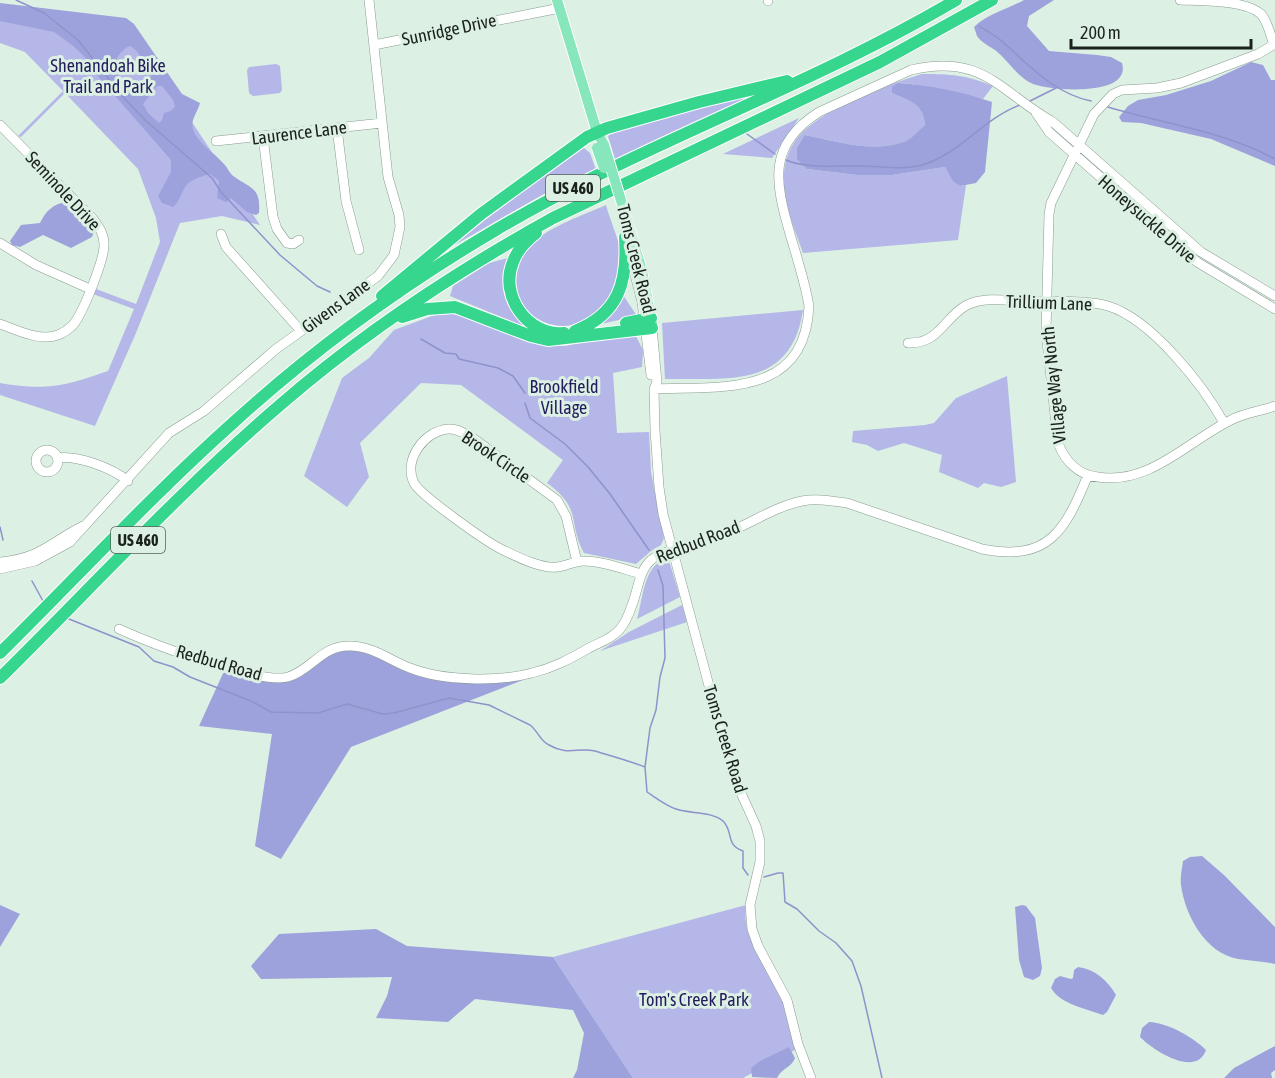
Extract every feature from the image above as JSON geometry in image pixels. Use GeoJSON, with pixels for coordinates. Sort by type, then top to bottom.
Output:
{"type":"FeatureCollection","features":[{"type":"Feature","properties":{"kind":"highway","name":"US 460"},"geometry":{"type":"LineString","coordinates":[[0,653],[217,437],[288,375],[346,330],[433,269],[494,231],[614,167],[814,74],[889,37],[956,0]]}},
{"type":"Feature","properties":{"kind":"highway","name":"US 460"},"geometry":{"type":"LineString","coordinates":[[0,678],[213,465],[307,383],[381,327],[453,278],[553,218],[880,62],[992,0]]}},
{"type":"Feature","properties":{"kind":"highway"},"geometry":{"type":"LineString","coordinates":[[346,330],[375,301],[462,228],[579,142],[597,132],[699,102],[814,74]]}},
{"type":"Feature","properties":{"kind":"highway"},"geometry":{"type":"LineString","coordinates":[[553,218],[519,250],[513,262],[509,275],[510,290],[520,313],[531,323],[558,333],[648,323]]}},
{"type":"Feature","properties":{"kind":"highway"},"geometry":{"type":"LineString","coordinates":[[575,332],[585,328],[602,315],[617,297],[624,281],[626,237]]}},
{"type":"Feature","properties":{"kind":"highway"},"geometry":{"type":"LineString","coordinates":[[381,327],[427,309],[448,307],[472,313],[531,336],[548,339],[648,323]]}},
{"type":"Feature","properties":{"kind":"main road","name":"Toms Creek Road"},"geometry":{"type":"LineString","coordinates":[[559,4],[601,147],[642,271],[648,323]]}},
{"type":"Feature","properties":{"kind":"main road","name":"Toms Creek Road"},"geometry":{"type":"LineString","coordinates":[[620,208],[626,237]]}},
{"type":"Feature","properties":{"kind":"street","name":"Givens Lane"},"geometry":{"type":"LineString","coordinates":[[0,562],[21,559],[41,552],[83,526],[128,481],[169,433],[204,411],[250,369],[378,276],[394,255],[400,227],[399,215],[388,177],[369,0]]}},
{"type":"Feature","properties":{"kind":"street"},"geometry":{"type":"LineString","coordinates":[[1180,0],[1236,2],[1250,6],[1265,19],[1274,44]]}},
{"type":"Feature","properties":{"kind":"street","name":"Sunridge Drive"},"geometry":{"type":"LineString","coordinates":[[374,45],[559,4]]}},
{"type":"Feature","properties":{"kind":"street","name":"Village Way North"},"geometry":{"type":"LineString","coordinates":[[1088,475],[1072,465],[1058,443],[1047,332],[1049,214],[1053,196],[1094,114],[1113,94],[1122,90],[1157,88],[1181,83],[1258,54],[1274,44]]}},
{"type":"Feature","properties":{"kind":"street","name":"Honeysuckle Drive"},"geometry":{"type":"LineString","coordinates":[[654,389],[749,384],[765,379],[787,364],[804,340],[809,306],[780,200],[778,181],[780,161],[785,146],[794,132],[819,112],[911,70],[943,66],[962,68],[980,73],[998,82],[1034,111],[1053,122],[1201,252],[1275,296]]}},
{"type":"Feature","properties":{"kind":"street","name":"Honeysuckle Drive"},"geometry":{"type":"LineString","coordinates":[[1034,111],[1049,132],[1073,155],[1197,262],[1275,309]]}},
{"type":"Feature","properties":{"kind":"street","name":"Laurence Lane"},"geometry":{"type":"LineString","coordinates":[[216,141],[382,123]]}},
{"type":"Feature","properties":{"kind":"street","name":"Seminole Drive"},"geometry":{"type":"LineString","coordinates":[[0,125],[100,228],[104,237],[104,252],[90,289],[75,322],[67,330],[57,335],[42,337],[0,324]]}},
{"type":"Feature","properties":{"kind":"street"},"geometry":{"type":"LineString","coordinates":[[337,128],[346,201],[359,250]]}},
{"type":"Feature","properties":{"kind":"street"},"geometry":{"type":"LineString","coordinates":[[263,137],[275,224],[287,243],[293,244],[299,240]]}},
{"type":"Feature","properties":{"kind":"street"},"geometry":{"type":"LineString","coordinates":[[221,234],[226,248],[301,331]]}},
{"type":"Feature","properties":{"kind":"street","name":"Toms Creek Road"},"geometry":{"type":"LineString","coordinates":[[626,237],[648,323],[659,487],[673,551],[723,738],[760,841],[760,862],[750,905],[752,929],[787,1000],[798,1044],[811,1078]]}},
{"type":"Feature","properties":{"kind":"street"},"geometry":{"type":"LineString","coordinates":[[0,243],[44,269],[90,289]]}},
{"type":"Feature","properties":{"kind":"street","name":"Trillium Lane"},"geometry":{"type":"LineString","coordinates":[[908,343],[918,344],[930,338],[942,330],[957,312],[980,301],[1106,305],[1122,311],[1141,323],[1199,384],[1212,400],[1224,423]]}},
{"type":"Feature","properties":{"kind":"street"},"geometry":{"type":"LineString","coordinates":[[1088,475],[1101,478],[1121,478],[1146,471],[1224,423],[1275,406]]}},
{"type":"Feature","properties":{"kind":"street","name":"Brook Circle"},"geometry":{"type":"LineString","coordinates":[[577,562],[566,516],[557,500],[473,438],[458,430],[446,429],[433,435],[416,449],[411,461],[410,472],[417,489],[485,539],[504,550],[544,566],[557,567],[577,562],[604,564],[641,574]]}},
{"type":"Feature","properties":{"kind":"street"},"geometry":{"type":"LineString","coordinates":[[57,458],[74,457],[113,472],[128,481]]}},
{"type":"Feature","properties":{"kind":"street","name":"Redbud Road"},"geometry":{"type":"LineString","coordinates":[[119,629],[162,647],[273,678],[295,674],[326,652],[349,645],[374,650],[402,665],[431,674],[479,678],[512,677],[559,665],[614,635],[626,619],[644,567],[653,557],[714,538],[776,510],[803,501],[824,500],[847,503],[982,549],[1001,553],[1020,552],[1044,543],[1060,531],[1072,513],[1088,475]]}},
{"type":"Feature","properties":{"kind":"street","name":"Givens Lane"},"geometry":{"type":"LineString","coordinates":[[0,569],[28,564],[50,555],[77,536],[83,526]]}},
{"type":"Feature","properties":{"kind":"green space"},"geometry":{"type":"Polygon","coordinates":[[[1024,0],[1054,0],[1029,16],[1027,26],[1049,51],[1111,57],[1122,63],[1122,74],[1115,82],[1088,89],[1043,87],[1023,78],[1000,54],[977,36],[974,27],[992,15],[1024,0]]]}},
{"type":"Feature","properties":{"kind":"green space"},"geometry":{"type":"Polygon","coordinates":[[[0,3],[126,18],[134,24],[182,94],[200,103],[193,122],[195,134],[232,175],[253,189],[258,198],[259,213],[256,215],[247,212],[231,198],[226,202],[217,198],[219,181],[210,174],[189,183],[173,207],[162,203],[158,196],[171,172],[171,160],[96,74],[84,56],[54,32],[0,21],[0,3]],[[130,46],[118,56],[112,70],[137,91],[146,84],[151,74],[148,65],[130,46]],[[157,86],[143,104],[148,113],[159,123],[164,113],[175,107],[173,100],[162,86],[157,86]]]}},
{"type":"Feature","properties":{"kind":"green space","name":"Shenandoah Bike Trail and Park"},"geometry":{"type":"Polygon","coordinates":[[[0,18],[131,37],[184,110],[260,225],[222,216],[180,223],[136,333],[95,426],[0,395],[0,383],[30,387],[55,386],[108,371],[134,309],[93,294],[96,289],[136,304],[160,242],[156,218],[138,169],[65,93],[21,137],[18,136],[63,91],[25,52],[0,43],[0,18]]]}},
{"type":"Feature","properties":{"kind":"green space"},"geometry":{"type":"Polygon","coordinates":[[[1251,62],[1263,65],[1271,80],[1275,80],[1275,166],[1211,139],[1141,123],[1122,122],[1119,117],[1128,106],[1138,100],[1166,95],[1211,81],[1251,62]]]}},
{"type":"Feature","properties":{"kind":"green space"},"geometry":{"type":"Polygon","coordinates":[[[276,64],[280,66],[282,90],[280,93],[253,96],[249,93],[247,70],[249,67],[276,64]]]}},
{"type":"Feature","properties":{"kind":"green space"},"geometry":{"type":"Polygon","coordinates":[[[922,74],[958,76],[993,86],[983,99],[898,83],[892,93],[918,107],[924,118],[925,125],[918,132],[906,141],[879,146],[854,145],[805,135],[807,169],[857,175],[892,175],[945,167],[960,186],[966,185],[958,240],[803,253],[787,207],[783,186],[786,160],[794,143],[817,120],[834,110],[871,92],[922,74]]]}},
{"type":"Feature","properties":{"kind":"green space"},"geometry":{"type":"Polygon","coordinates":[[[898,83],[922,85],[992,102],[985,172],[976,183],[960,186],[953,181],[945,167],[892,175],[857,175],[807,169],[797,159],[797,148],[805,135],[866,146],[891,145],[912,137],[925,125],[924,118],[918,107],[892,93],[892,87],[898,83]]]}},
{"type":"Feature","properties":{"kind":"green space"},"geometry":{"type":"Polygon","coordinates":[[[751,96],[615,159],[608,136],[610,134],[682,112],[751,96]]]}},
{"type":"Feature","properties":{"kind":"green space"},"geometry":{"type":"Polygon","coordinates":[[[799,118],[772,158],[723,154],[799,118]]]}},
{"type":"Feature","properties":{"kind":"green space"},"geometry":{"type":"Polygon","coordinates":[[[584,148],[590,153],[596,170],[542,195],[444,251],[578,150],[584,148]]]}},
{"type":"Feature","properties":{"kind":"green space"},"geometry":{"type":"Polygon","coordinates":[[[65,202],[88,223],[94,232],[92,237],[71,248],[43,235],[20,247],[12,245],[10,241],[21,225],[40,223],[50,209],[65,202]]]}},
{"type":"Feature","properties":{"kind":"green space"},"geometry":{"type":"Polygon","coordinates":[[[606,205],[621,253],[619,276],[610,297],[592,316],[572,325],[552,325],[534,316],[521,303],[515,285],[518,264],[540,237],[558,226],[606,205]]]}},
{"type":"Feature","properties":{"kind":"green space"},"geometry":{"type":"Polygon","coordinates":[[[508,258],[504,279],[506,296],[514,312],[528,328],[450,296],[453,286],[489,263],[508,258]]]}},
{"type":"Feature","properties":{"kind":"green space"},"geometry":{"type":"Polygon","coordinates":[[[623,295],[637,316],[596,325],[623,295]]]}},
{"type":"Feature","properties":{"kind":"green space"},"geometry":{"type":"Polygon","coordinates":[[[803,310],[796,336],[785,354],[770,367],[753,374],[733,378],[665,379],[662,323],[803,310]]]}},
{"type":"Feature","properties":{"kind":"green space","name":"Brookfield Village"},"geometry":{"type":"Polygon","coordinates":[[[443,312],[463,316],[509,332],[525,341],[551,346],[565,346],[629,333],[636,336],[643,350],[642,367],[613,373],[617,433],[649,432],[651,472],[664,538],[661,545],[636,564],[584,553],[566,500],[547,483],[563,460],[461,385],[421,383],[360,443],[369,477],[347,507],[304,476],[342,378],[369,358],[394,330],[443,312]]]}},
{"type":"Feature","properties":{"kind":"green space"},"geometry":{"type":"Polygon","coordinates":[[[1007,376],[1016,482],[1001,487],[984,483],[978,488],[939,472],[942,455],[904,443],[878,451],[867,445],[852,442],[853,431],[934,423],[956,398],[1007,376]]]}},
{"type":"Feature","properties":{"kind":"green space"},"geometry":{"type":"Polygon","coordinates":[[[662,560],[667,560],[670,564],[680,597],[637,619],[647,578],[662,560]]]}},
{"type":"Feature","properties":{"kind":"green space"},"geometry":{"type":"Polygon","coordinates":[[[682,605],[687,622],[600,651],[629,632],[682,605]]]}},
{"type":"Feature","properties":{"kind":"green space"},"geometry":{"type":"Polygon","coordinates":[[[351,649],[366,651],[412,672],[502,681],[523,680],[351,747],[281,859],[255,846],[272,734],[199,726],[225,669],[291,680],[328,654],[351,649]]]}},
{"type":"Feature","properties":{"kind":"green space"},"geometry":{"type":"Polygon","coordinates":[[[1202,856],[1275,927],[1275,964],[1226,955],[1207,941],[1199,931],[1183,897],[1181,879],[1183,861],[1190,857],[1202,856]]]}},
{"type":"Feature","properties":{"kind":"green space"},"geometry":{"type":"Polygon","coordinates":[[[0,905],[20,914],[0,947],[0,905]]]}},
{"type":"Feature","properties":{"kind":"green space","name":"Tom's Creek Park"},"geometry":{"type":"Polygon","coordinates":[[[746,905],[747,930],[756,952],[781,995],[795,1050],[743,1078],[633,1078],[553,957],[746,905]]]}},
{"type":"Feature","properties":{"kind":"green space"},"geometry":{"type":"Polygon","coordinates":[[[1026,906],[1035,918],[1042,968],[1040,976],[1033,980],[1024,977],[1019,960],[1015,907],[1026,906]]]}},
{"type":"Feature","properties":{"kind":"green space"},"geometry":{"type":"Polygon","coordinates":[[[376,929],[407,946],[553,957],[633,1078],[573,1078],[577,1070],[584,1033],[573,1010],[475,999],[448,1022],[376,1018],[387,996],[392,977],[261,979],[251,966],[279,934],[376,929]]]}},
{"type":"Feature","properties":{"kind":"green space"},"geometry":{"type":"Polygon","coordinates":[[[1078,967],[1100,976],[1116,995],[1103,1015],[1067,1002],[1055,994],[1051,988],[1055,979],[1060,976],[1073,978],[1074,970],[1078,967]]]}},
{"type":"Feature","properties":{"kind":"green space"},"geometry":{"type":"Polygon","coordinates":[[[1149,1022],[1180,1032],[1206,1050],[1201,1058],[1193,1062],[1184,1062],[1164,1055],[1140,1037],[1142,1028],[1149,1022]]]}},
{"type":"Feature","properties":{"kind":"green space"},"geometry":{"type":"Polygon","coordinates":[[[1275,1046],[1275,1070],[1271,1073],[1272,1078],[1224,1078],[1234,1068],[1275,1046]]]}},
{"type":"Feature","properties":{"kind":"green space"},"geometry":{"type":"Polygon","coordinates":[[[789,1047],[795,1058],[777,1078],[752,1077],[751,1068],[789,1047]]]}},
{"type":"Feature","properties":{"kind":"waterway"},"geometry":{"type":"LineString","coordinates":[[16,0],[44,13],[78,40],[124,98],[145,120],[212,178],[221,192],[280,255],[317,286],[330,292]]}},
{"type":"Feature","properties":{"kind":"waterway"},"geometry":{"type":"LineString","coordinates":[[979,26],[1000,40],[1056,86],[1078,98],[1091,101]]}},
{"type":"Feature","properties":{"kind":"waterway"},"geometry":{"type":"LineString","coordinates":[[1030,101],[1056,88]]}},
{"type":"Feature","properties":{"kind":"waterway"},"geometry":{"type":"LineString","coordinates":[[786,160],[819,166],[896,168],[922,165],[948,153],[995,118],[1020,105]]}},
{"type":"Feature","properties":{"kind":"waterway"},"geometry":{"type":"LineString","coordinates":[[1108,107],[1235,141],[1275,159]]}},
{"type":"Feature","properties":{"kind":"waterway"},"geometry":{"type":"LineString","coordinates":[[747,134],[775,154]]}},
{"type":"Feature","properties":{"kind":"waterway"},"geometry":{"type":"LineString","coordinates":[[421,339],[445,353],[456,354],[459,359],[498,368],[513,376],[525,393]]}},
{"type":"Feature","properties":{"kind":"waterway"},"geometry":{"type":"LineString","coordinates":[[525,403],[530,418],[565,444],[588,467],[649,550]]}},
{"type":"Feature","properties":{"kind":"waterway"},"geometry":{"type":"LineString","coordinates":[[0,527],[3,540]]}},
{"type":"Feature","properties":{"kind":"waterway"},"geometry":{"type":"LineString","coordinates":[[658,570],[663,586],[665,658],[656,710],[650,728],[645,767],[647,792],[672,808],[707,814],[723,821],[732,842],[743,851],[743,868],[748,875]]}},
{"type":"Feature","properties":{"kind":"waterway"},"geometry":{"type":"LineString","coordinates":[[32,581],[43,601]]}},
{"type":"Feature","properties":{"kind":"waterway"},"geometry":{"type":"LineString","coordinates":[[69,619],[139,647],[154,661],[173,667],[190,677],[251,701],[271,712],[318,713],[347,704],[383,714],[449,698],[489,705],[530,725],[543,741],[556,748],[567,751],[595,751],[645,767]]}},
{"type":"Feature","properties":{"kind":"waterway"},"geometry":{"type":"LineString","coordinates":[[764,877],[783,873],[785,902],[797,909],[819,931],[836,943],[852,961],[861,986],[882,1078]]}}]}
